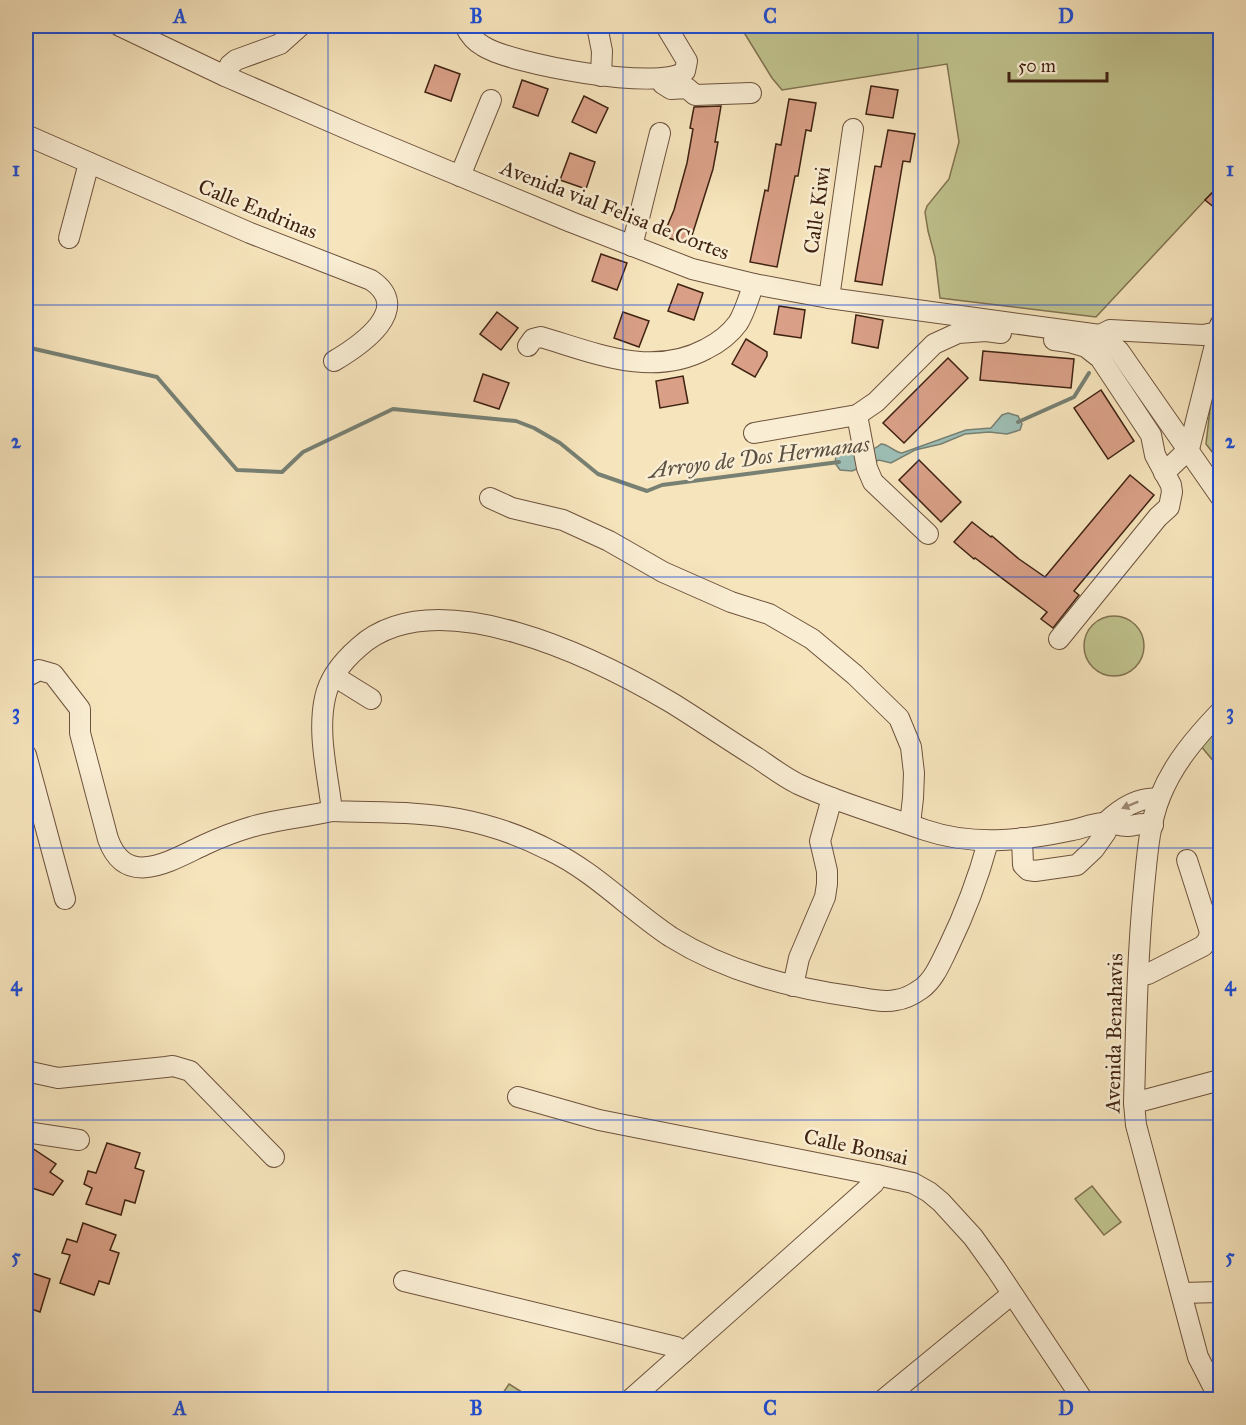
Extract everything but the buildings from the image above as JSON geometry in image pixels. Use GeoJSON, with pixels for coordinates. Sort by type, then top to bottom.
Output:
{"type":"FeatureCollection","features":[{"type":"Feature","properties":{"kind":"street","name":"Avenida vial Felisa de Cortes"},"geometry":{"type":"LineString","coordinates":[[120,26],[225,76],[460,176],[692,269],[754,284],[829,298],[1100,335],[1110,330],[1203,335],[1219,329]]}},
{"type":"Feature","properties":{"kind":"street"},"geometry":{"type":"LineString","coordinates":[[225,76],[230,65],[236,60],[280,44],[300,26]]}},
{"type":"Feature","properties":{"kind":"street"},"geometry":{"type":"LineString","coordinates":[[465,26],[474,40],[496,52],[561,70],[601,76],[680,76],[686,71],[688,65],[666,26]]}},
{"type":"Feature","properties":{"kind":"street"},"geometry":{"type":"LineString","coordinates":[[597,26],[602,51],[601,76]]}},
{"type":"Feature","properties":{"kind":"street"},"geometry":{"type":"LineString","coordinates":[[663,77],[663,84],[668,88],[687,88],[695,95],[751,93]]}},
{"type":"Feature","properties":{"kind":"street"},"geometry":{"type":"LineString","coordinates":[[460,176],[491,100]]}},
{"type":"Feature","properties":{"kind":"street","name":"Calle Kiwi"},"geometry":{"type":"LineString","coordinates":[[829,298],[853,129]]}},
{"type":"Feature","properties":{"kind":"street"},"geometry":{"type":"LineString","coordinates":[[632,246],[660,133]]}},
{"type":"Feature","properties":{"kind":"street","name":"Calle Endrinas"},"geometry":{"type":"LineString","coordinates":[[26,135],[250,233],[371,279],[382,289],[387,300],[384,317],[368,338],[334,361]]}},
{"type":"Feature","properties":{"kind":"street"},"geometry":{"type":"LineString","coordinates":[[69,238],[89,163]]}},
{"type":"Feature","properties":{"kind":"street"},"geometry":{"type":"LineString","coordinates":[[528,346],[533,339],[541,337],[636,363],[680,360],[714,345],[729,333],[739,321],[754,284]]}},
{"type":"Feature","properties":{"kind":"street"},"geometry":{"type":"LineString","coordinates":[[1168,468],[1189,449],[1219,329]]}},
{"type":"Feature","properties":{"kind":"street"},"geometry":{"type":"LineString","coordinates":[[754,433],[857,415],[876,402],[934,344],[958,333],[986,332],[1069,342],[1086,347],[1100,358],[1151,435],[1155,455],[1168,468],[1172,492],[1169,507],[1158,517],[1059,639]]}},
{"type":"Feature","properties":{"kind":"street"},"geometry":{"type":"LineString","coordinates":[[1100,335],[1119,351],[1221,496]]}},
{"type":"Feature","properties":{"kind":"street"},"geometry":{"type":"LineString","coordinates":[[857,415],[865,459],[873,482],[928,534]]}},
{"type":"Feature","properties":{"kind":"street"},"geometry":{"type":"LineString","coordinates":[[489,498],[512,508],[563,520],[609,541],[663,572],[731,602],[769,614],[812,639],[855,675],[899,718],[911,747],[912,756],[913,798],[910,824]]}},
{"type":"Feature","properties":{"kind":"street"},"geometry":{"type":"LineString","coordinates":[[332,811],[322,718],[325,695],[334,676],[346,658],[366,640],[390,628],[409,622],[457,621],[502,628],[573,652],[671,702],[792,780],[832,798],[946,836],[988,842],[1069,831],[1106,822],[1126,827],[1142,822],[1153,825]]}},
{"type":"Feature","properties":{"kind":"street"},"geometry":{"type":"LineString","coordinates":[[26,677],[39,670],[53,674],[59,678],[80,709],[80,733],[112,852],[131,867],[144,868],[173,862],[224,835],[254,826],[332,811],[450,818],[485,825],[550,850],[671,936],[696,951],[749,973],[793,986],[828,993],[895,1000],[923,988],[937,970],[966,912],[988,842]]}},
{"type":"Feature","properties":{"kind":"street"},"geometry":{"type":"LineString","coordinates":[[334,676],[371,699]]}},
{"type":"Feature","properties":{"kind":"street","name":"Avenida Benahavis"},"geometry":{"type":"LineString","coordinates":[[1220,1400],[1198,1357],[1136,1125],[1134,1103],[1138,976],[1146,873],[1153,825],[1159,799],[1172,770],[1194,741],[1221,712]]}},
{"type":"Feature","properties":{"kind":"street"},"geometry":{"type":"LineString","coordinates":[[26,755],[65,899]]}},
{"type":"Feature","properties":{"kind":"street"},"geometry":{"type":"LineString","coordinates":[[793,986],[799,958],[825,897],[827,884],[820,841],[832,798]]}},
{"type":"Feature","properties":{"kind":"street"},"geometry":{"type":"LineString","coordinates":[[1022,838],[1023,865],[1028,870],[1077,865],[1094,849],[1106,832],[1106,822],[1119,810],[1149,798],[1159,799]]}},
{"type":"Feature","properties":{"kind":"street"},"geometry":{"type":"LineString","coordinates":[[1138,976],[1148,974],[1203,946],[1208,940],[1210,932],[1187,860]]}},
{"type":"Feature","properties":{"kind":"street"},"geometry":{"type":"LineString","coordinates":[[26,1071],[58,1078],[166,1067],[190,1071],[274,1157]]}},
{"type":"Feature","properties":{"kind":"street"},"geometry":{"type":"LineString","coordinates":[[1134,1103],[1221,1080]]}},
{"type":"Feature","properties":{"kind":"street","name":"Calle Bonsai"},"geometry":{"type":"LineString","coordinates":[[518,1097],[599,1120],[877,1175],[913,1184],[929,1192],[941,1202],[972,1238],[1083,1400]]}},
{"type":"Feature","properties":{"kind":"street"},"geometry":{"type":"LineString","coordinates":[[26,1132],[79,1140]]}},
{"type":"Feature","properties":{"kind":"street"},"geometry":{"type":"LineString","coordinates":[[630,1400],[874,1183],[877,1175]]}},
{"type":"Feature","properties":{"kind":"street"},"geometry":{"type":"LineString","coordinates":[[405,1281],[676,1347],[683,1353]]}},
{"type":"Feature","properties":{"kind":"street"},"geometry":{"type":"LineString","coordinates":[[1182,1293],[1221,1292]]}},
{"type":"Feature","properties":{"kind":"street"},"geometry":{"type":"LineString","coordinates":[[883,1400],[1012,1294]]}},
{"type":"Feature","properties":{"kind":"green space"},"geometry":{"type":"Polygon","coordinates":[[[740,26],[1220,26],[1220,184],[1096,317],[940,298],[935,257],[925,212],[927,206],[949,179],[959,142],[947,64],[782,90],[740,26]]]}},
{"type":"Feature","properties":{"kind":"green space"},"geometry":{"type":"Polygon","coordinates":[[[1220,356],[1220,462],[1206,444],[1211,400],[1220,356]]]}},
{"type":"Feature","properties":{"kind":"green space"},"geometry":{"type":"Polygon","coordinates":[[[1108,616],[1120,616],[1131,621],[1139,629],[1144,646],[1142,658],[1131,671],[1120,676],[1108,676],[1097,671],[1089,663],[1084,652],[1084,640],[1089,629],[1097,621],[1108,616]]]}},
{"type":"Feature","properties":{"kind":"green space"},"geometry":{"type":"Polygon","coordinates":[[[1220,727],[1220,769],[1200,745],[1220,727]]]}},
{"type":"Feature","properties":{"kind":"green space"},"geometry":{"type":"Polygon","coordinates":[[[1092,1186],[1121,1222],[1104,1235],[1075,1199],[1092,1186]]]}},
{"type":"Feature","properties":{"kind":"green space"},"geometry":{"type":"Polygon","coordinates":[[[509,1384],[533,1399],[499,1399],[509,1384]]]}},
{"type":"Feature","properties":{"kind":"water"},"geometry":{"type":"Polygon","coordinates":[[[1008,413],[1018,416],[1022,424],[1020,430],[1007,434],[989,432],[965,434],[941,444],[915,450],[891,463],[879,460],[852,471],[840,470],[835,463],[836,456],[843,451],[863,452],[881,444],[902,453],[966,430],[991,428],[1002,415],[1008,413]]]}},
{"type":"Feature","properties":{"kind":"waterway","name":"Arroyo de Dos Hermanas"},"geometry":{"type":"LineString","coordinates":[[26,347],[157,377],[237,470],[282,472],[303,452],[393,409],[516,421],[560,443],[598,474],[647,491],[662,485],[839,462]]}},
{"type":"Feature","properties":{"kind":"waterway","name":"Arroyo de Dos Hermanas"},"geometry":{"type":"LineString","coordinates":[[1018,422],[1074,397],[1089,373]]}}]}
